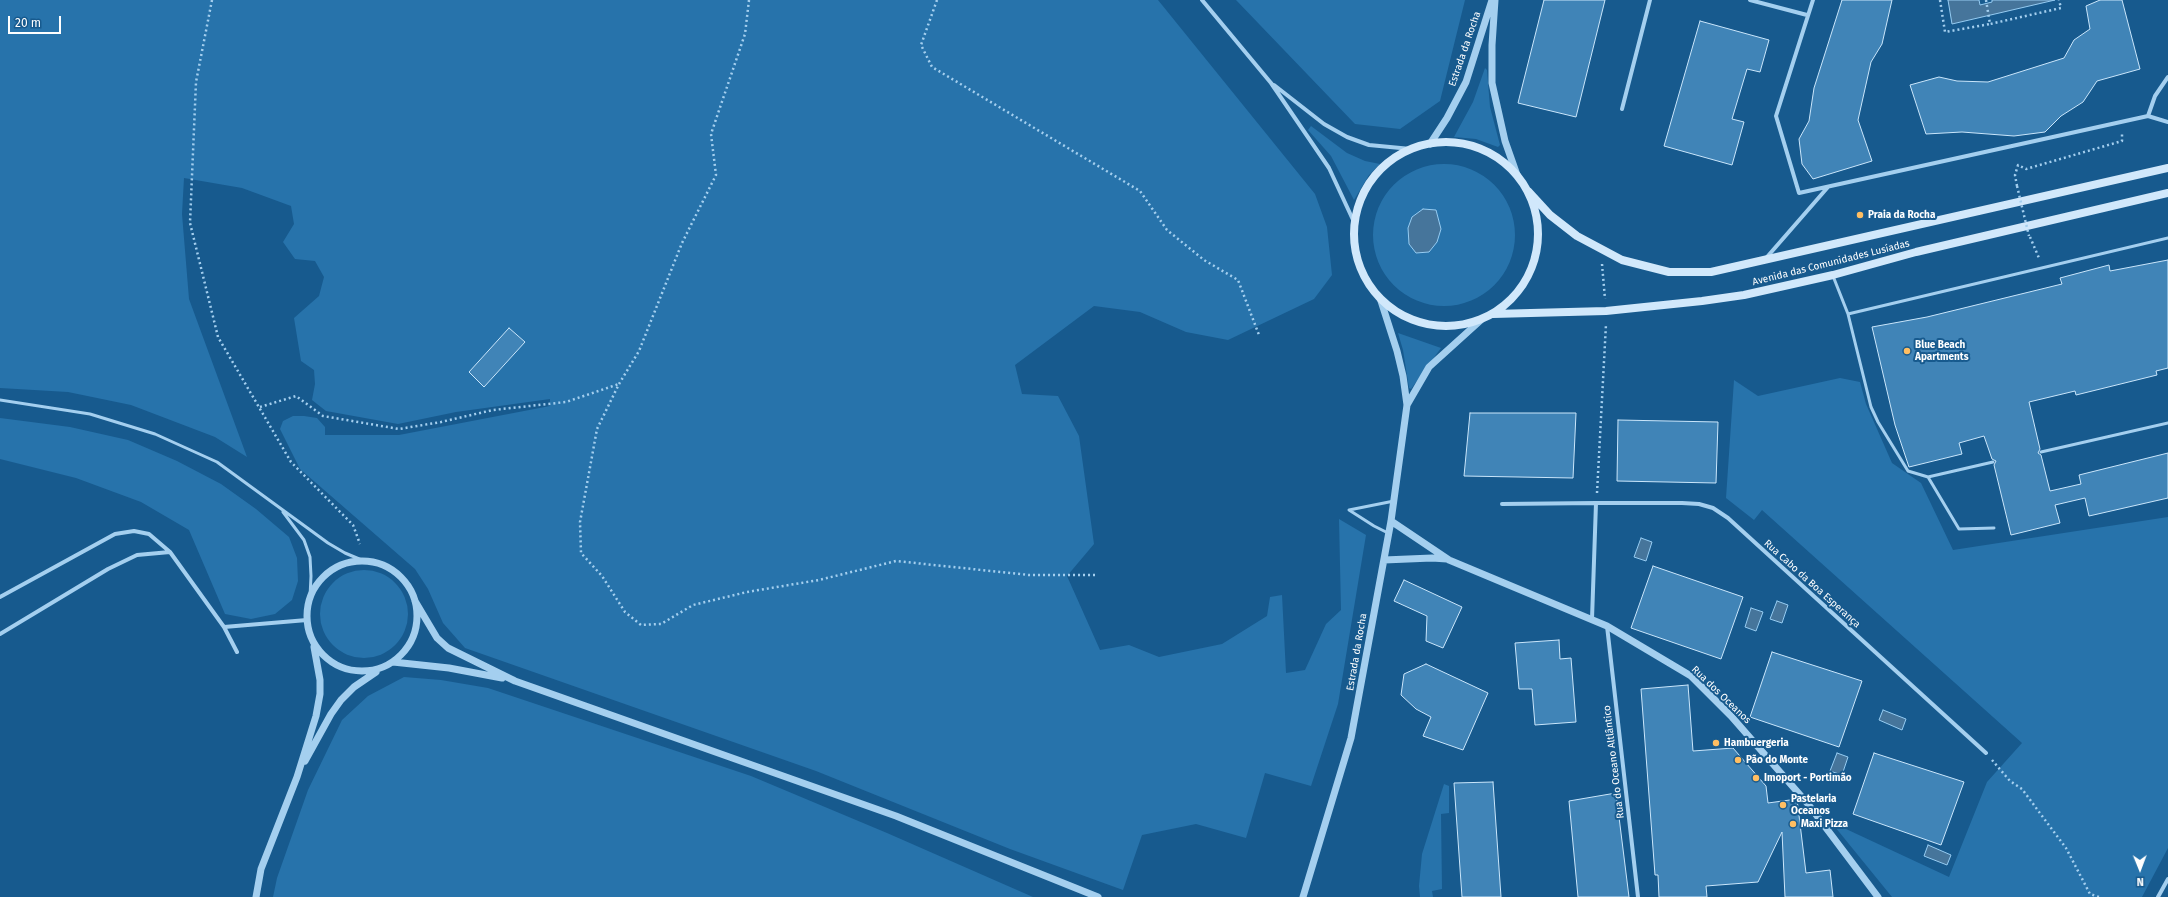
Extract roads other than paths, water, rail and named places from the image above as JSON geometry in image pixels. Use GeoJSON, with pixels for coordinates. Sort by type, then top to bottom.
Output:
{"type":"FeatureCollection","features":[{"type":"Feature","properties":{"kind":"main road"},"geometry":{"type":"LineString","coordinates":[[1449,142],[1468,145],[1486,151],[1503,162],[1517,175],[1528,191],[1535,207],[1538,225],[1538,242],[1535,260],[1529,276],[1519,291],[1507,304],[1481,320],[1462,325],[1443,327],[1424,324],[1405,318],[1382,301],[1364,278],[1357,260],[1353,241],[1354,222],[1359,203],[1371,180],[1379,170],[1394,158],[1411,149],[1430,144],[1449,142]]}},
{"type":"Feature","properties":{"kind":"main road","name":"Avenida das Comunidades Lusíadas"},"geometry":{"type":"LineString","coordinates":[[1528,191],[1550,215],[1577,236],[1622,260],[1669,272],[1711,272],[2168,168]]}},
{"type":"Feature","properties":{"kind":"main road","name":"Avenida das Comunidades Lusíadas"},"geometry":{"type":"LineString","coordinates":[[1493,314],[1606,310],[1702,302],[1744,295],[1833,275],[1916,252],[2168,193]]}},
{"type":"Feature","properties":{"kind":"street"},"geometry":{"type":"LineString","coordinates":[[1202,0],[1271,83],[1329,168],[1354,222]]}},
{"type":"Feature","properties":{"kind":"street","name":"Estrada da Rocha"},"geometry":{"type":"LineString","coordinates":[[1430,144],[1447,118],[1466,82],[1492,0]]}},
{"type":"Feature","properties":{"kind":"street","name":"Estrada da Rocha"},"geometry":{"type":"LineString","coordinates":[[1495,0],[1492,45],[1492,83],[1505,141],[1517,175]]}},
{"type":"Feature","properties":{"kind":"street"},"geometry":{"type":"LineString","coordinates":[[1622,109],[1650,0]]}},
{"type":"Feature","properties":{"kind":"street"},"geometry":{"type":"LineString","coordinates":[[1750,0],[1808,15]]}},
{"type":"Feature","properties":{"kind":"street"},"geometry":{"type":"LineString","coordinates":[[1813,0],[1776,116],[1799,193],[2148,116],[2168,122]]}},
{"type":"Feature","properties":{"kind":"street"},"geometry":{"type":"LineString","coordinates":[[2148,116],[2155,96],[2168,77]]}},
{"type":"Feature","properties":{"kind":"street"},"geometry":{"type":"LineString","coordinates":[[1271,83],[1324,124],[1347,137],[1369,145],[1411,149]]}},
{"type":"Feature","properties":{"kind":"street"},"geometry":{"type":"LineString","coordinates":[[1765,260],[1828,187]]}},
{"type":"Feature","properties":{"kind":"street","name":"Estrada da Rocha"},"geometry":{"type":"LineString","coordinates":[[1303,897],[1351,738],[1391,522],[1407,405],[1403,376],[1397,351],[1382,301]]}},
{"type":"Feature","properties":{"kind":"street","name":"Estrada da Rocha"},"geometry":{"type":"LineString","coordinates":[[1407,405],[1429,367],[1481,320]]}},
{"type":"Feature","properties":{"kind":"street"},"geometry":{"type":"LineString","coordinates":[[1592,619],[1596,503]]}},
{"type":"Feature","properties":{"kind":"street","name":"Rua Cabo da Boa Esperança"},"geometry":{"type":"LineString","coordinates":[[1502,504],[1688,503],[1713,508],[1728,518],[1986,753]]}},
{"type":"Feature","properties":{"kind":"street"},"geometry":{"type":"LineString","coordinates":[[1391,522],[1449,560]]}},
{"type":"Feature","properties":{"kind":"street"},"geometry":{"type":"LineString","coordinates":[[0,597],[115,534],[134,531],[149,534],[170,552],[224,628],[237,652]]}},
{"type":"Feature","properties":{"kind":"street"},"geometry":{"type":"LineString","coordinates":[[0,634],[137,555],[170,552]]}},
{"type":"Feature","properties":{"kind":"street"},"geometry":{"type":"LineString","coordinates":[[1384,560],[1432,558],[1449,560]]}},
{"type":"Feature","properties":{"kind":"street","name":"Rua dos Oceanos"},"geometry":{"type":"LineString","coordinates":[[1449,560],[1607,626],[1691,676],[1731,716],[1808,804],[1878,896]]}},
{"type":"Feature","properties":{"kind":"street"},"geometry":{"type":"LineString","coordinates":[[256,897],[261,869],[297,777],[316,716],[320,694],[318,667],[307,620],[310,597],[315,587],[331,571],[341,565],[364,561],[386,566],[404,580],[437,638],[448,648],[515,681],[896,816],[1098,897]]}},
{"type":"Feature","properties":{"kind":"street"},"geometry":{"type":"LineString","coordinates":[[297,777],[331,714],[341,700],[367,676],[393,662],[406,650],[414,635],[417,612],[415,601]]}},
{"type":"Feature","properties":{"kind":"street"},"geometry":{"type":"LineString","coordinates":[[224,628],[307,620]]}},
{"type":"Feature","properties":{"kind":"street","name":"Rua do Oceano Altlântico"},"geometry":{"type":"LineString","coordinates":[[1607,626],[1638,897]]}},
{"type":"Feature","properties":{"kind":"street"},"geometry":{"type":"LineString","coordinates":[[313,642],[328,660],[343,668],[360,672],[383,668]]}},
{"type":"Feature","properties":{"kind":"street"},"geometry":{"type":"LineString","coordinates":[[393,662],[456,669],[515,681]]}},
{"type":"Feature","properties":{"kind":"street"},"geometry":{"type":"LineString","coordinates":[[2158,897],[2168,879]]}},
{"type":"Feature","properties":{"kind":"lane"},"geometry":{"type":"LineString","coordinates":[[1848,314],[2168,238]]}},
{"type":"Feature","properties":{"kind":"lane"},"geometry":{"type":"LineString","coordinates":[[1833,275],[1848,314],[1871,407],[1878,422],[1908,471],[1928,477],[1993,462]]}},
{"type":"Feature","properties":{"kind":"lane"},"geometry":{"type":"LineString","coordinates":[[0,400],[90,414],[155,434],[217,462],[261,492],[279,508],[336,548],[364,561]]}},
{"type":"Feature","properties":{"kind":"lane"},"geometry":{"type":"LineString","coordinates":[[2041,452],[2168,423]]}},
{"type":"Feature","properties":{"kind":"lane"},"geometry":{"type":"LineString","coordinates":[[1928,477],[1959,529],[1994,528]]}},
{"type":"Feature","properties":{"kind":"lane"},"geometry":{"type":"LineString","coordinates":[[1389,533],[1374,526],[1349,510],[1394,501]]}},
{"type":"Feature","properties":{"kind":"lane"},"geometry":{"type":"LineString","coordinates":[[279,508],[304,540],[310,557],[310,597]]}},
{"type":"Feature","properties":{"kind":"place","name":"Praia da Rocha"},"geometry":{"type":"Point","coordinates":[1860,215]}},
{"type":"Feature","properties":{"kind":"place","name":"Blue Beach Apartments"},"geometry":{"type":"Point","coordinates":[1907,351]}},
{"type":"Feature","properties":{"kind":"place","name":"Hambuergeria"},"geometry":{"type":"Point","coordinates":[1716,743]}},
{"type":"Feature","properties":{"kind":"place","name":"Pão do Monte"},"geometry":{"type":"Point","coordinates":[1738,760]}},
{"type":"Feature","properties":{"kind":"place","name":"Imoport - Portimão"},"geometry":{"type":"Point","coordinates":[1756,778]}},
{"type":"Feature","properties":{"kind":"place","name":"Pastelaria Oceanos"},"geometry":{"type":"Point","coordinates":[1783,805]}},
{"type":"Feature","properties":{"kind":"place","name":"Maxi Pizza"},"geometry":{"type":"Point","coordinates":[1793,824]}}]}
